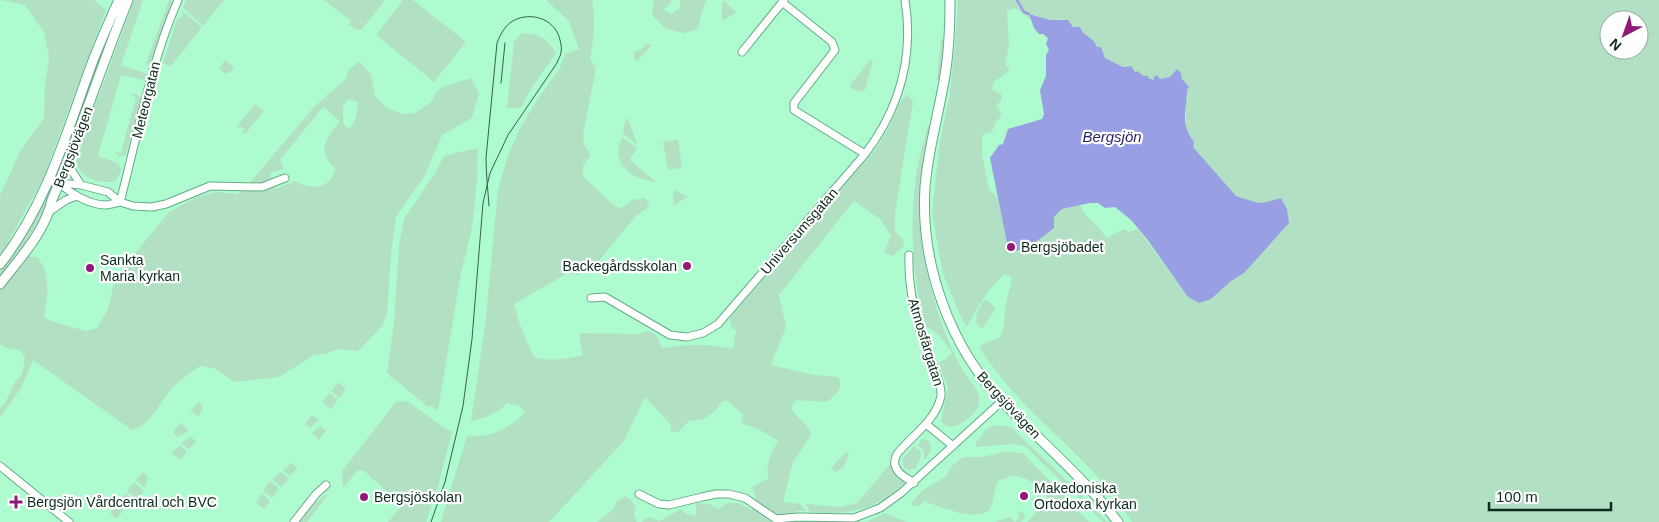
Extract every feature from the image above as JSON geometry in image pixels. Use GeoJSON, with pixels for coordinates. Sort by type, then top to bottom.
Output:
{"type":"FeatureCollection","features":[{"type":"Feature","properties":{"kind":"street","name":"Bergsjövägen"},"geometry":{"type":"LineString","coordinates":[[0,264],[26,227],[39,204],[89,72],[119,0]]}},
{"type":"Feature","properties":{"kind":"street","name":"Bergsjövägen"},"geometry":{"type":"LineString","coordinates":[[0,284],[32,242],[50,211],[128,0]]}},
{"type":"Feature","properties":{"kind":"street","name":"Meteorgatan"},"geometry":{"type":"LineString","coordinates":[[120,202],[154,69],[178,0]]}},
{"type":"Feature","properties":{"kind":"street","name":"Universumsgatan"},"geometry":{"type":"LineString","coordinates":[[591,298],[605,297],[670,336],[687,337],[711,329],[725,317],[865,154],[886,124],[900,89],[907,50],[905,0]]}},
{"type":"Feature","properties":{"kind":"street","name":"Bergsjövägen"},"geometry":{"type":"LineString","coordinates":[[950,0],[945,76],[927,165],[925,189],[928,246],[939,289],[956,333],[975,367],[1002,401],[1102,501],[1118,522]]}},
{"type":"Feature","properties":{"kind":"street"},"geometry":{"type":"LineString","coordinates":[[742,52],[783,1],[832,42],[836,50],[794,103],[794,110],[865,154]]}},
{"type":"Feature","properties":{"kind":"street"},"geometry":{"type":"LineString","coordinates":[[68,162],[81,185]]}},
{"type":"Feature","properties":{"kind":"street"},"geometry":{"type":"LineString","coordinates":[[60,183],[81,185],[108,192],[120,202],[133,206],[152,207],[166,204],[210,186],[262,187],[284,178]]}},
{"type":"Feature","properties":{"kind":"street"},"geometry":{"type":"LineString","coordinates":[[50,179],[60,183],[77,196],[103,205],[120,202]]}},
{"type":"Feature","properties":{"kind":"street"},"geometry":{"type":"LineString","coordinates":[[50,211],[66,200],[77,196]]}},
{"type":"Feature","properties":{"kind":"street","name":"Atmosfärgatan"},"geometry":{"type":"LineString","coordinates":[[909,255],[908,274],[913,306],[941,394],[937,409],[926,424],[896,456],[895,464],[899,473],[914,483]]}},
{"type":"Feature","properties":{"kind":"street"},"geometry":{"type":"LineString","coordinates":[[639,494],[659,504],[669,505],[709,495],[729,494],[744,498],[770,517],[776,519],[855,520],[880,508],[914,483],[1002,401]]}},
{"type":"Feature","properties":{"kind":"street"},"geometry":{"type":"LineString","coordinates":[[926,424],[953,446]]}},
{"type":"Feature","properties":{"kind":"street"},"geometry":{"type":"LineString","coordinates":[[0,466],[70,522]]}},
{"type":"Feature","properties":{"kind":"street"},"geometry":{"type":"LineString","coordinates":[[294,522],[316,494],[326,485]]}},
{"type":"Feature","properties":{"kind":"green space"},"geometry":{"type":"Polygon","coordinates":[[[1,0],[94,0],[106,10],[43,179],[8,242],[17,248],[51,191],[52,194],[39,220],[21,250],[31,257],[37,257],[45,270],[47,302],[44,317],[51,321],[86,331],[97,328],[108,309],[114,284],[133,256],[169,212],[195,198],[216,192],[238,194],[314,107],[345,80],[348,71],[359,61],[371,74],[375,96],[388,109],[404,114],[415,113],[431,102],[437,91],[444,86],[471,78],[479,93],[472,118],[442,135],[425,175],[396,217],[391,254],[387,313],[383,325],[358,351],[337,349],[325,354],[314,355],[279,377],[234,382],[214,368],[200,366],[175,385],[145,423],[132,430],[33,360],[21,388],[0,417],[0,408],[4,405],[15,382],[22,374],[25,357],[20,350],[6,348],[0,344],[0,195],[21,150],[44,118],[45,84],[49,58],[44,32],[25,5],[1,0]],[[348,99],[343,106],[343,123],[348,129],[355,120],[358,102],[348,99]],[[323,107],[280,160],[284,169],[273,172],[270,175],[276,189],[294,181],[313,187],[330,181],[335,168],[326,156],[325,144],[327,138],[340,121],[323,107]]]}},
{"type":"Feature","properties":{"kind":"green space"},"geometry":{"type":"Polygon","coordinates":[[[134,0],[143,0],[121,65],[145,73],[147,77],[144,80],[121,75],[98,156],[115,162],[121,171],[115,182],[94,180],[88,178],[79,169],[77,155],[134,0]]]}},
{"type":"Feature","properties":{"kind":"green space"},"geometry":{"type":"Polygon","coordinates":[[[169,0],[172,0],[172,3],[148,65],[146,64],[169,0]]]}},
{"type":"Feature","properties":{"kind":"green space"},"geometry":{"type":"Polygon","coordinates":[[[186,0],[224,0],[203,26],[183,8],[186,0]]]}},
{"type":"Feature","properties":{"kind":"green space"},"geometry":{"type":"Polygon","coordinates":[[[324,0],[385,0],[362,29],[357,30],[348,25],[351,21],[324,0]]]}},
{"type":"Feature","properties":{"kind":"green space"},"geometry":{"type":"Polygon","coordinates":[[[403,0],[413,0],[466,42],[434,82],[376,35],[403,0]]]}},
{"type":"Feature","properties":{"kind":"green space"},"geometry":{"type":"Polygon","coordinates":[[[546,0],[592,0],[594,30],[590,59],[596,68],[583,135],[584,144],[591,155],[583,166],[583,176],[611,203],[619,208],[632,200],[645,198],[650,206],[636,216],[596,264],[586,272],[577,275],[568,273],[514,304],[520,325],[534,357],[558,359],[583,355],[579,333],[637,334],[648,331],[656,334],[662,348],[708,345],[733,349],[736,331],[731,326],[730,318],[874,152],[889,127],[901,100],[907,95],[913,101],[895,214],[895,231],[904,241],[903,247],[892,256],[884,252],[891,236],[881,220],[854,201],[779,295],[786,327],[771,365],[814,375],[838,377],[840,381],[840,388],[827,402],[796,400],[791,407],[808,427],[811,435],[793,462],[783,502],[800,504],[806,511],[796,511],[794,522],[641,522],[649,517],[659,521],[681,509],[685,513],[696,516],[696,503],[709,504],[719,509],[726,503],[738,503],[752,510],[756,497],[752,487],[769,478],[768,464],[778,441],[760,430],[741,423],[743,415],[728,401],[723,401],[714,412],[704,419],[689,421],[678,432],[671,432],[671,425],[645,397],[624,441],[549,522],[441,522],[467,435],[483,436],[498,432],[525,413],[520,406],[507,403],[491,415],[471,421],[485,326],[498,190],[507,158],[519,130],[537,100],[560,68],[565,54],[579,49],[569,21],[546,0]]]}},
{"type":"Feature","properties":{"kind":"green space"},"geometry":{"type":"Polygon","coordinates":[[[654,0],[671,0],[671,3],[664,10],[671,14],[679,9],[681,0],[707,0],[702,11],[698,29],[684,33],[666,29],[652,15],[654,0]]]}},
{"type":"Feature","properties":{"kind":"green space"},"geometry":{"type":"Polygon","coordinates":[[[958,0],[1659,0],[1659,522],[1132,522],[1093,472],[1015,394],[979,346],[1000,337],[1004,326],[1005,308],[1012,278],[1005,274],[993,286],[967,327],[961,317],[943,274],[932,213],[940,140],[949,99],[958,0]],[[1015,8],[1007,11],[1009,46],[1005,64],[1010,70],[994,82],[992,89],[1002,95],[1001,101],[996,105],[1002,115],[995,123],[992,132],[982,135],[982,155],[989,189],[998,199],[1007,243],[1016,252],[1024,248],[1042,234],[1062,209],[1080,205],[1106,238],[1124,229],[1128,232],[1138,229],[1188,297],[1193,300],[1244,273],[1267,202],[1258,203],[1236,196],[1193,147],[1194,142],[1187,131],[1186,125],[1186,106],[1188,100],[1181,73],[1177,69],[1170,77],[1160,79],[1158,76],[1155,80],[1147,78],[1148,76],[1144,76],[1137,71],[1135,72],[1129,65],[1123,67],[1105,58],[1101,47],[1097,47],[1081,31],[1063,19],[1050,20],[1034,15],[1031,18],[1033,21],[1015,8]]]}},
{"type":"Feature","properties":{"kind":"green space"},"geometry":{"type":"Polygon","coordinates":[[[724,1],[737,12],[724,20],[722,19],[722,2],[724,1]]]}},
{"type":"Feature","properties":{"kind":"green space"},"geometry":{"type":"Polygon","coordinates":[[[181,10],[202,27],[170,67],[163,63],[177,19],[181,18],[183,14],[181,10]]]}},
{"type":"Feature","properties":{"kind":"green space"},"geometry":{"type":"Polygon","coordinates":[[[522,33],[534,34],[542,38],[556,53],[529,92],[521,108],[507,108],[514,42],[522,33]]]}},
{"type":"Feature","properties":{"kind":"green space"},"geometry":{"type":"Polygon","coordinates":[[[941,39],[944,41],[940,80],[937,80],[941,39]]]}},
{"type":"Feature","properties":{"kind":"green space"},"geometry":{"type":"Polygon","coordinates":[[[646,44],[652,45],[637,61],[635,60],[634,51],[640,51],[646,44]]]}},
{"type":"Feature","properties":{"kind":"green space"},"geometry":{"type":"Polygon","coordinates":[[[225,60],[233,66],[233,69],[226,74],[219,68],[225,60]]]}},
{"type":"Feature","properties":{"kind":"green space"},"geometry":{"type":"Polygon","coordinates":[[[870,60],[873,61],[865,90],[860,92],[851,88],[850,85],[870,60]]]}},
{"type":"Feature","properties":{"kind":"green space"},"geometry":{"type":"Polygon","coordinates":[[[135,93],[140,97],[141,102],[126,155],[120,157],[115,152],[121,153],[136,97],[131,96],[135,93]]]}},
{"type":"Feature","properties":{"kind":"green space"},"geometry":{"type":"Polygon","coordinates":[[[255,104],[264,111],[246,133],[242,133],[244,129],[241,127],[237,128],[237,126],[255,104]]]}},
{"type":"Feature","properties":{"kind":"green space"},"geometry":{"type":"Polygon","coordinates":[[[626,118],[630,123],[637,145],[623,133],[626,118]]]}},
{"type":"Feature","properties":{"kind":"green space"},"geometry":{"type":"Polygon","coordinates":[[[928,125],[930,126],[924,152],[920,203],[920,228],[923,252],[928,277],[945,333],[962,369],[977,391],[979,400],[975,412],[958,425],[949,427],[941,421],[948,389],[939,363],[952,354],[941,337],[925,326],[917,287],[913,248],[913,209],[918,164],[928,125]]]}},
{"type":"Feature","properties":{"kind":"green space"},"geometry":{"type":"Polygon","coordinates":[[[622,137],[638,149],[631,156],[631,161],[656,182],[638,178],[625,169],[619,155],[622,137]]]}},
{"type":"Feature","properties":{"kind":"green space"},"geometry":{"type":"Polygon","coordinates":[[[678,139],[682,168],[668,170],[663,142],[678,139]]]}},
{"type":"Feature","properties":{"kind":"green space"},"geometry":{"type":"Polygon","coordinates":[[[478,148],[472,229],[461,273],[438,411],[432,406],[428,407],[387,373],[394,323],[399,244],[404,219],[435,173],[444,156],[478,148]]]}},
{"type":"Feature","properties":{"kind":"green space"},"geometry":{"type":"Polygon","coordinates":[[[675,190],[688,197],[674,205],[673,193],[675,190]]]}},
{"type":"Feature","properties":{"kind":"green space"},"geometry":{"type":"Polygon","coordinates":[[[985,299],[996,308],[982,329],[976,322],[976,319],[978,310],[985,299]]]}},
{"type":"Feature","properties":{"kind":"green space"},"geometry":{"type":"Polygon","coordinates":[[[338,382],[346,389],[340,398],[331,391],[338,382]]]}},
{"type":"Feature","properties":{"kind":"green space"},"geometry":{"type":"Polygon","coordinates":[[[330,393],[338,400],[331,409],[322,402],[330,393]]]}},
{"type":"Feature","properties":{"kind":"green space"},"geometry":{"type":"Polygon","coordinates":[[[407,401],[443,427],[452,431],[438,487],[426,522],[388,522],[402,505],[363,470],[357,471],[343,488],[342,471],[396,402],[407,401]]]}},
{"type":"Feature","properties":{"kind":"green space"},"geometry":{"type":"Polygon","coordinates":[[[198,402],[203,406],[199,417],[191,411],[198,402]]]}},
{"type":"Feature","properties":{"kind":"green space"},"geometry":{"type":"Polygon","coordinates":[[[312,415],[319,420],[310,428],[305,424],[312,415]]]}},
{"type":"Feature","properties":{"kind":"green space"},"geometry":{"type":"Polygon","coordinates":[[[180,423],[189,430],[178,437],[173,433],[180,423]]]}},
{"type":"Feature","properties":{"kind":"green space"},"geometry":{"type":"Polygon","coordinates":[[[320,426],[326,431],[319,440],[312,433],[320,426]]]}},
{"type":"Feature","properties":{"kind":"green space"},"geometry":{"type":"Polygon","coordinates":[[[992,426],[1011,427],[1107,522],[1103,522],[1026,447],[1014,444],[976,447],[976,442],[983,432],[992,426]]]}},
{"type":"Feature","properties":{"kind":"green space"},"geometry":{"type":"Polygon","coordinates":[[[191,437],[196,441],[189,449],[181,443],[191,437]]]}},
{"type":"Feature","properties":{"kind":"green space"},"geometry":{"type":"Polygon","coordinates":[[[924,439],[930,442],[931,449],[924,460],[924,451],[918,445],[921,442],[920,440],[924,439]]]}},
{"type":"Feature","properties":{"kind":"green space"},"geometry":{"type":"Polygon","coordinates":[[[180,445],[187,452],[181,460],[171,453],[180,445]]]}},
{"type":"Feature","properties":{"kind":"green space"},"geometry":{"type":"Polygon","coordinates":[[[914,446],[921,452],[920,460],[917,468],[909,470],[904,468],[902,460],[914,446]]]}},
{"type":"Feature","properties":{"kind":"green space"},"geometry":{"type":"Polygon","coordinates":[[[846,452],[849,455],[844,466],[836,472],[831,468],[846,452]]]}},
{"type":"Feature","properties":{"kind":"green space"},"geometry":{"type":"Polygon","coordinates":[[[1004,452],[1023,453],[1089,522],[1027,522],[1049,499],[1029,480],[1013,475],[998,481],[991,506],[984,513],[968,514],[958,512],[924,501],[918,507],[910,504],[923,490],[945,477],[952,466],[963,457],[982,457],[1004,452]]]}},
{"type":"Feature","properties":{"kind":"green space"},"geometry":{"type":"Polygon","coordinates":[[[292,463],[297,468],[290,476],[283,470],[292,463]]]}},
{"type":"Feature","properties":{"kind":"green space"},"geometry":{"type":"Polygon","coordinates":[[[891,463],[896,474],[905,483],[883,500],[861,509],[838,513],[810,512],[805,504],[841,507],[857,503],[891,463]]]}},
{"type":"Feature","properties":{"kind":"green space"},"geometry":{"type":"Polygon","coordinates":[[[143,472],[148,477],[145,488],[136,480],[143,472]]]}},
{"type":"Feature","properties":{"kind":"green space"},"geometry":{"type":"Polygon","coordinates":[[[281,472],[289,478],[281,487],[272,479],[281,472]]]}},
{"type":"Feature","properties":{"kind":"green space"},"geometry":{"type":"Polygon","coordinates":[[[270,481],[279,489],[272,498],[263,491],[270,481]]]}},
{"type":"Feature","properties":{"kind":"green space"},"geometry":{"type":"Polygon","coordinates":[[[134,482],[144,491],[137,499],[127,491],[134,482]]]}},
{"type":"Feature","properties":{"kind":"green space"},"geometry":{"type":"Polygon","coordinates":[[[126,493],[133,501],[125,507],[119,502],[126,493]]]}},
{"type":"Feature","properties":{"kind":"green space"},"geometry":{"type":"Polygon","coordinates":[[[262,493],[270,501],[264,509],[256,503],[262,493]]]}},
{"type":"Feature","properties":{"kind":"green space"},"geometry":{"type":"Polygon","coordinates":[[[325,495],[328,495],[307,522],[300,522],[316,502],[325,495]]]}},
{"type":"Feature","properties":{"kind":"green space"},"geometry":{"type":"Polygon","coordinates":[[[625,496],[631,500],[636,508],[634,514],[637,522],[597,522],[614,509],[616,502],[625,496]]]}},
{"type":"Feature","properties":{"kind":"green space"},"geometry":{"type":"Polygon","coordinates":[[[117,505],[123,510],[117,519],[110,513],[117,505]]]}},
{"type":"Feature","properties":{"kind":"green space"},"geometry":{"type":"Polygon","coordinates":[[[1022,510],[1025,517],[1021,522],[1015,522],[1020,517],[1018,514],[1022,510]]]}},
{"type":"Feature","properties":{"kind":"green space"},"geometry":{"type":"Polygon","coordinates":[[[885,513],[907,522],[867,522],[885,513]]]}},
{"type":"Feature","properties":{"kind":"green space"},"geometry":{"type":"Polygon","coordinates":[[[1010,517],[1015,522],[995,522],[1010,517]]]}},
{"type":"Feature","properties":{"kind":"water","name":"Bergsjön"},"geometry":{"type":"Polygon","coordinates":[[[1029,14],[1050,20],[1068,20],[1073,27],[1080,27],[1094,41],[1097,47],[1101,47],[1105,58],[1123,67],[1131,66],[1135,72],[1137,71],[1144,76],[1148,76],[1148,78],[1154,80],[1154,77],[1157,75],[1160,79],[1170,77],[1177,69],[1189,87],[1187,90],[1185,122],[1189,135],[1194,142],[1193,147],[1236,196],[1258,203],[1281,198],[1287,209],[1289,223],[1244,273],[1231,281],[1211,299],[1199,303],[1188,297],[1147,239],[1131,220],[1115,207],[1105,208],[1098,203],[1090,203],[1062,209],[1054,217],[1054,228],[1032,244],[1017,251],[1007,243],[990,158],[999,145],[1003,144],[1008,129],[1042,119],[1044,114],[1040,90],[1046,76],[1046,55],[1049,50],[1046,44],[1048,38],[1043,34],[1039,34],[1034,28],[1029,14]]]}},
{"type":"Feature","properties":{"kind":"waterway"},"geometry":{"type":"LineString","coordinates":[[1017,0],[1024,12],[1029,14]]}},
{"type":"Feature","properties":{"kind":"tram line"},"geometry":{"type":"LineString","coordinates":[[431,522],[445,482],[463,406],[472,339],[483,203],[490,173],[508,135],[557,63],[561,53],[558,33],[549,23],[537,18],[524,17],[513,21],[504,29],[497,43],[486,158],[487,182],[488,188],[489,206]]}},
{"type":"Feature","properties":{"kind":"tram line"},"geometry":{"type":"LineString","coordinates":[[501,83],[505,43]]}},
{"type":"Feature","properties":{"kind":"place","name":"Bergsjöbadet"},"geometry":{"type":"Point","coordinates":[1011,247]}},
{"type":"Feature","properties":{"kind":"place","name":"Backegårdsskolan"},"geometry":{"type":"Point","coordinates":[687,266]}},
{"type":"Feature","properties":{"kind":"place","name":"Sankta Maria kyrkan"},"geometry":{"type":"Point","coordinates":[90,268]}},
{"type":"Feature","properties":{"kind":"place","name":"Makedoniska Ortodoxa kyrkan"},"geometry":{"type":"Point","coordinates":[1024,496]}},
{"type":"Feature","properties":{"kind":"place","name":"Bergsjöskolan"},"geometry":{"type":"Point","coordinates":[364,497]}},
{"type":"Feature","properties":{"kind":"place","name":"Bergsjön Vårdcentral och BVC"},"geometry":{"type":"Point","coordinates":[16,502]}}]}
